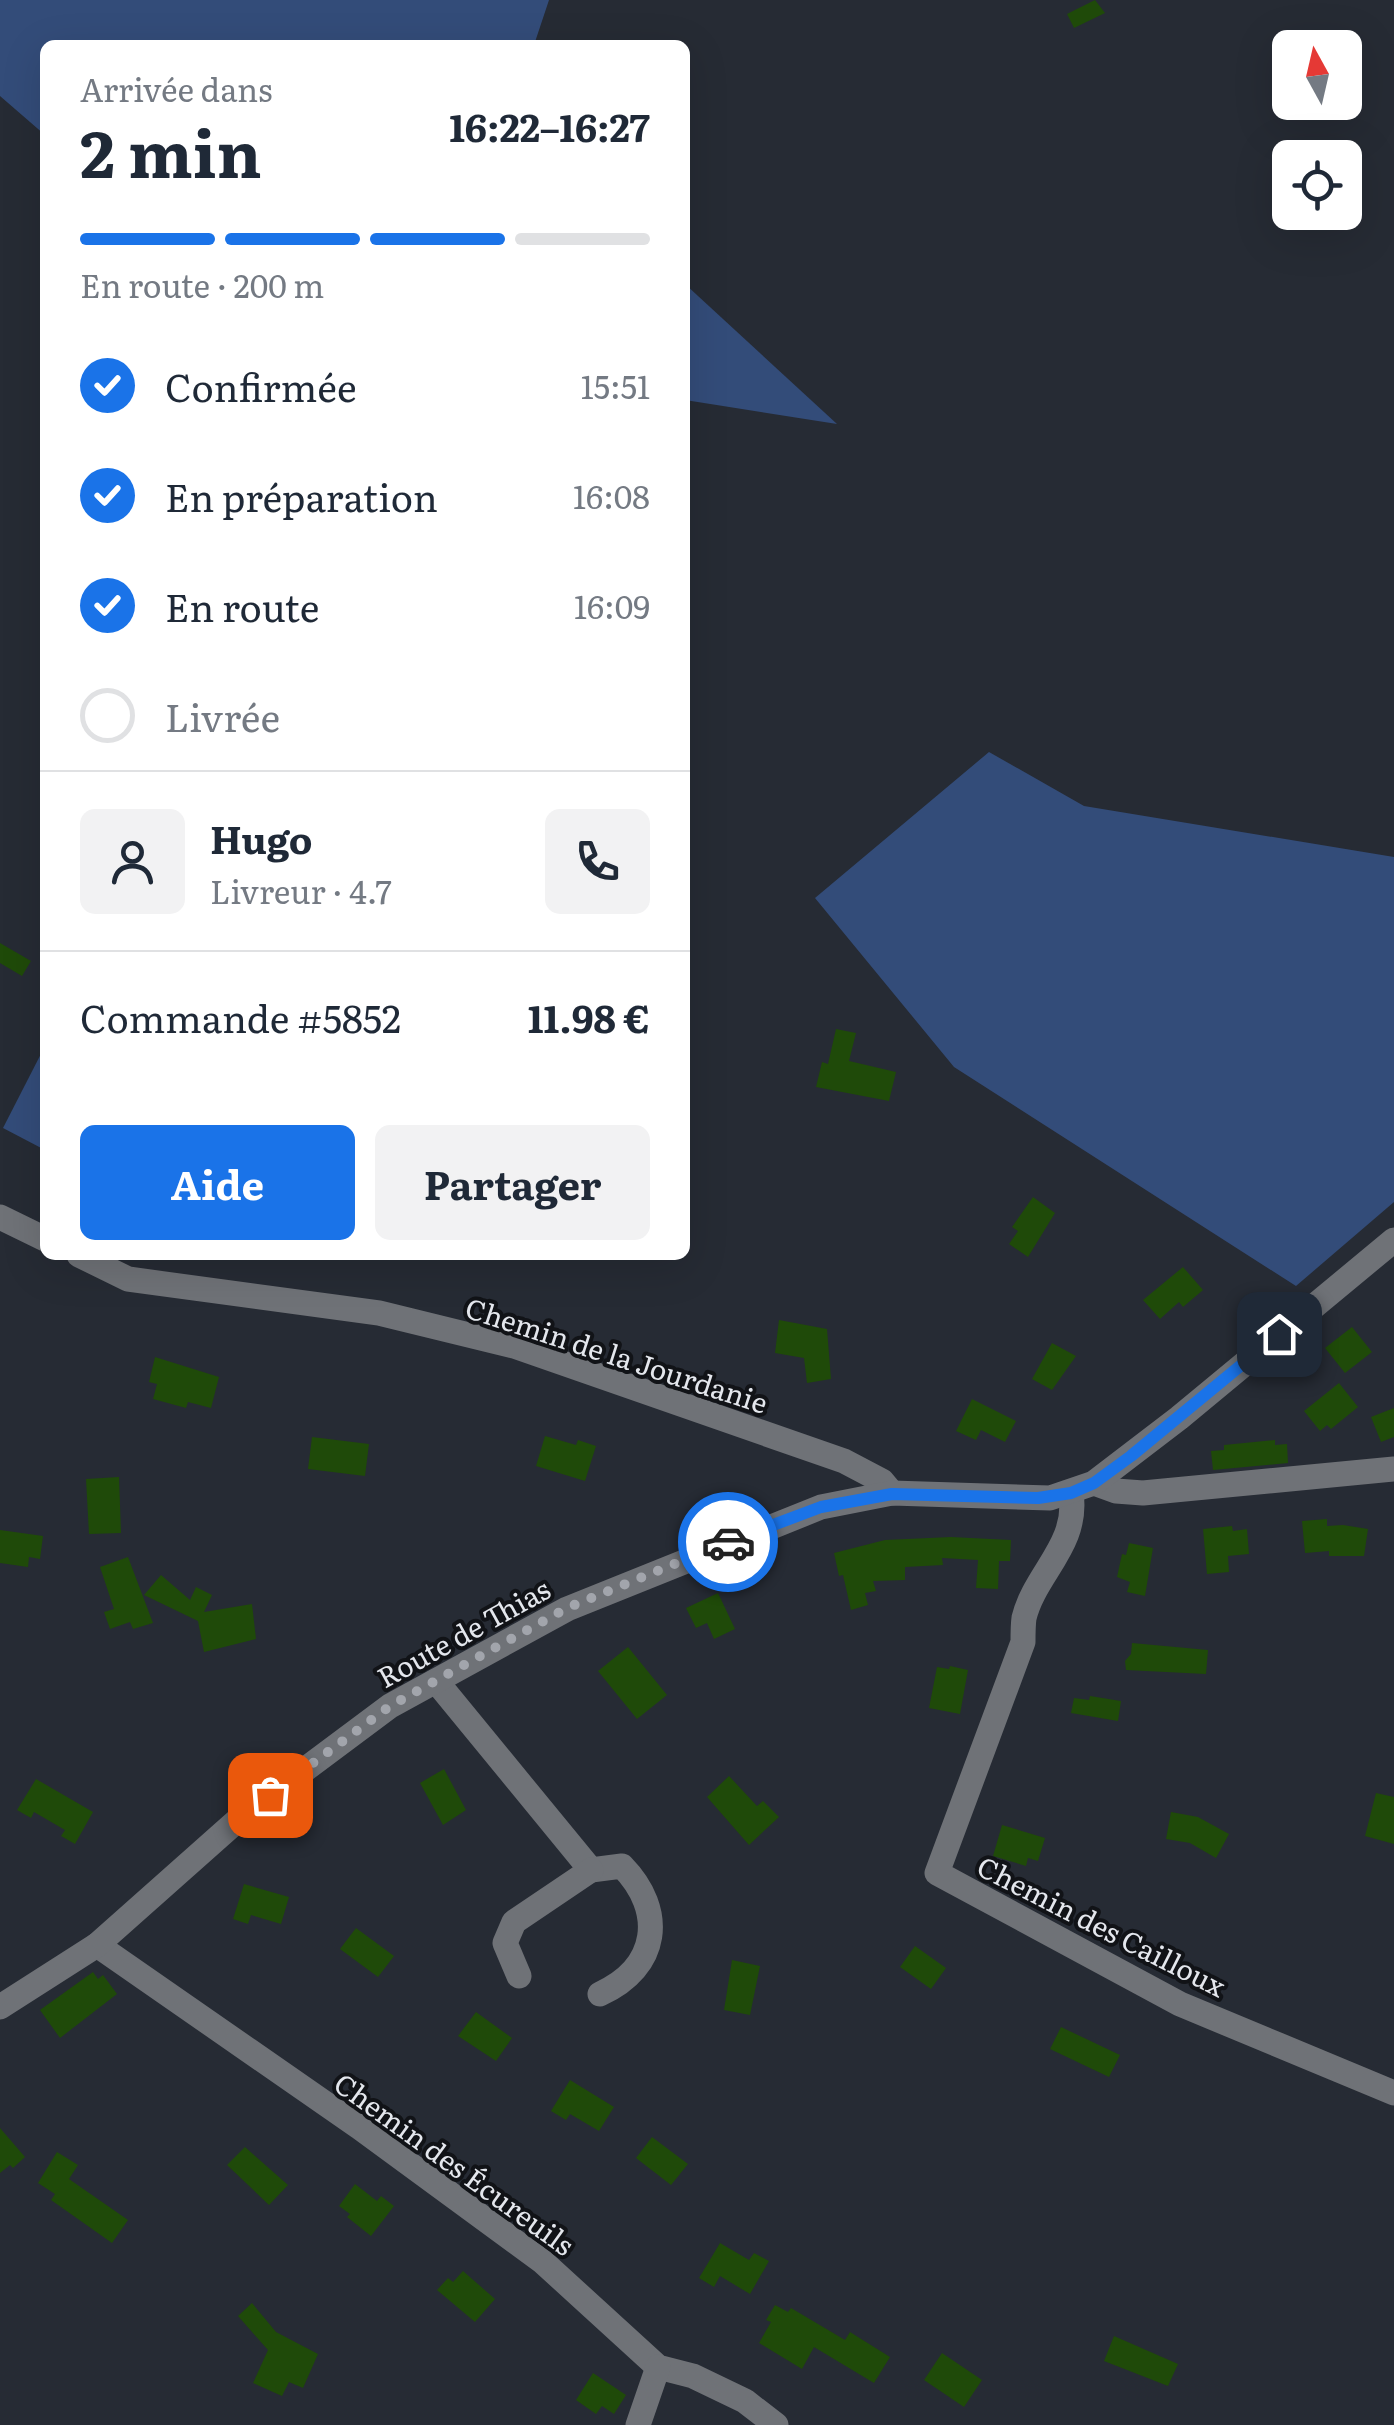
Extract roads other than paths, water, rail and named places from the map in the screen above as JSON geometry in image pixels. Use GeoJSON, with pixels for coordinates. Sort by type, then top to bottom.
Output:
{"type":"FeatureCollection","features":[{"type":"Feature","properties":{"kind":"street"},"geometry":{"type":"LineString","coordinates":[[0,1217],[40,1237]]}},
{"type":"Feature","properties":{"kind":"street"},"geometry":{"type":"LineString","coordinates":[[1082,1488],[1394,1240]]}},
{"type":"Feature","properties":{"kind":"street","name":"Chemin de la Jourdanie"},"geometry":{"type":"LineString","coordinates":[[89,1260],[128,1279],[379,1313],[514,1346],[844,1461],[882,1481],[892,1494]]}},
{"type":"Feature","properties":{"kind":"street","name":"Route de Thias"},"geometry":{"type":"LineString","coordinates":[[0,2007],[97,1945],[240,1818],[390,1706],[567,1608],[686,1559],[821,1507],[892,1494],[1038,1498],[1082,1488],[1143,1493],[1394,1469]]}},
{"type":"Feature","properties":{"kind":"street","name":"Chemin des Cailloux"},"geometry":{"type":"LineString","coordinates":[[1082,1488],[1066,1537],[1024,1616],[1022,1642],[937,1873],[1180,2004],[1394,2092]]}},
{"type":"Feature","properties":{"kind":"street"},"geometry":{"type":"LineString","coordinates":[[436,1681],[590,1870]]}},
{"type":"Feature","properties":{"kind":"street"},"geometry":{"type":"LineString","coordinates":[[518,1976],[505,1944],[514,1922],[590,1870],[622,1866],[640,1883],[650,1910],[648,1951],[624,1983],[600,1994]]}},
{"type":"Feature","properties":{"kind":"street","name":"Chemin des Écureuils"},"geometry":{"type":"LineString","coordinates":[[97,1945],[343,2116],[543,2262],[658,2367],[693,2376],[744,2402],[776,2425]]}},
{"type":"Feature","properties":{"kind":"street"},"geometry":{"type":"LineString","coordinates":[[638,2425],[658,2367]]}}]}
